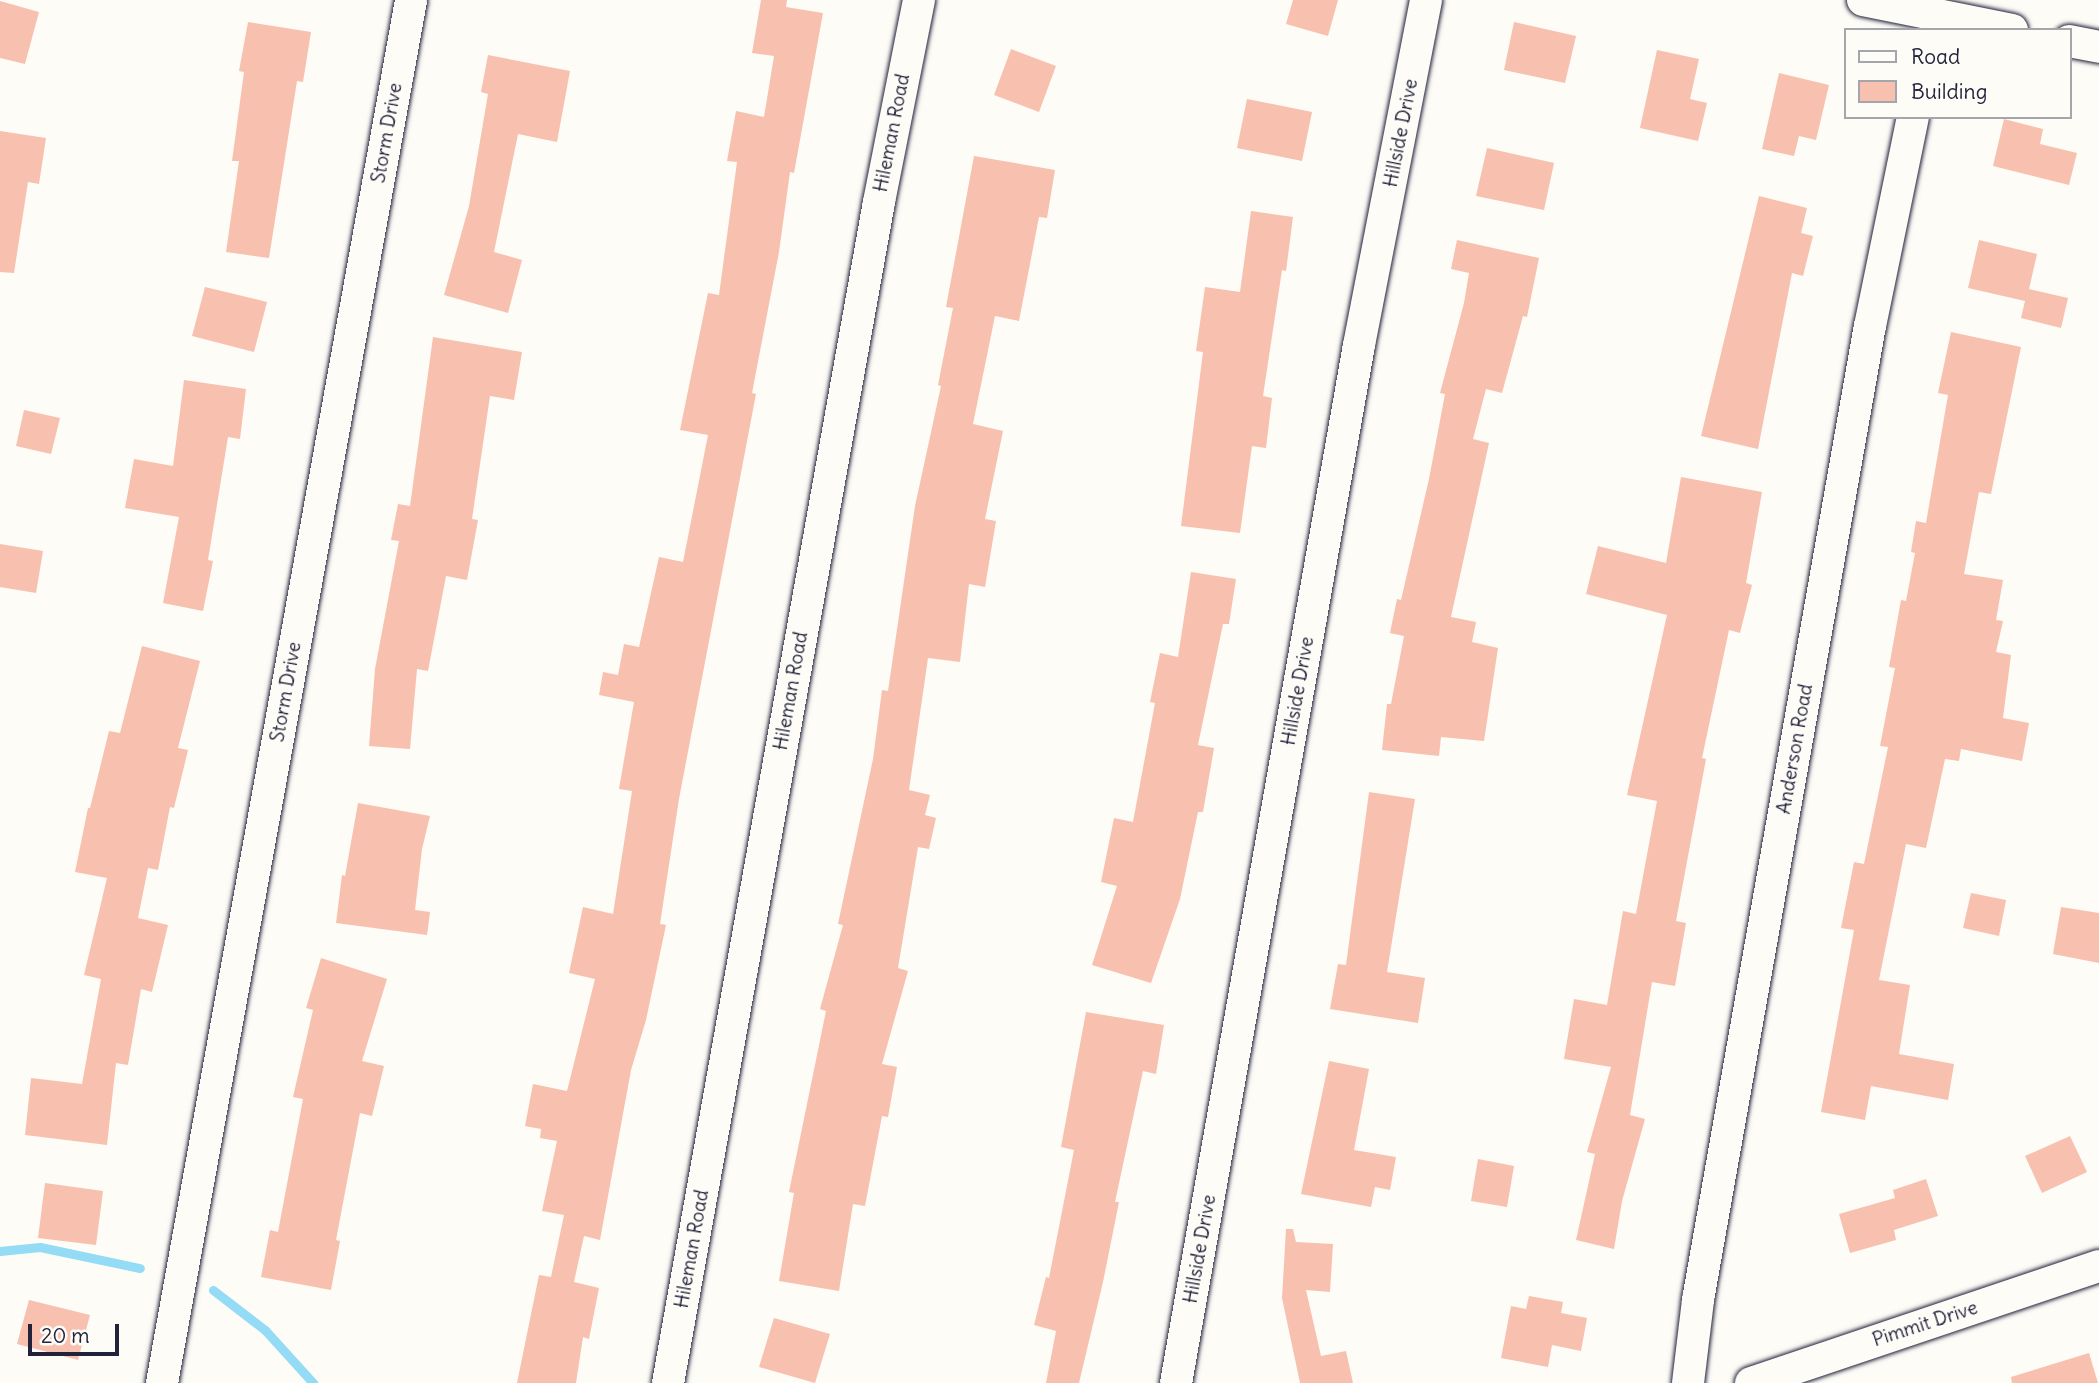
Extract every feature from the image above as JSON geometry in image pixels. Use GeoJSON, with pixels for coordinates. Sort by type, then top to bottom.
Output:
{"type":"FeatureCollection","features":[{"type":"Feature","properties":{"kind":"street","name":"Storm Drive"},"geometry":{"type":"LineString","coordinates":[[162,1383],[411,0]]}},
{"type":"Feature","properties":{"kind":"street","name":"Hileman Road"},"geometry":{"type":"LineString","coordinates":[[668,1383],[878,202],[919,0]]}},
{"type":"Feature","properties":{"kind":"street","name":"Hillside Drive"},"geometry":{"type":"LineString","coordinates":[[1176,1383],[1359,345],[1426,0]]}},
{"type":"Feature","properties":{"kind":"street"},"geometry":{"type":"LineString","coordinates":[[1863,0],[1932,22],[1992,28]]}},
{"type":"Feature","properties":{"kind":"street"},"geometry":{"type":"LineString","coordinates":[[2071,41],[2099,47]]}},
{"type":"Feature","properties":{"kind":"street","name":"Anderson Road"},"geometry":{"type":"LineString","coordinates":[[1688,1383],[1698,1300],[1851,436],[1913,119]]}},
{"type":"Feature","properties":{"kind":"street","name":"Pimmit Drive"},"geometry":{"type":"LineString","coordinates":[[1751,1383],[2099,1266]]}},
{"type":"Feature","properties":{"kind":"building"},"geometry":{"type":"Polygon","coordinates":[[[761,0],[787,0],[786,7],[823,13],[794,173],[790,172],[779,252],[752,393],[756,394],[679,799],[660,924],[666,925],[646,1020],[631,1070],[600,1240],[584,1236],[574,1282],[599,1288],[589,1339],[583,1337],[576,1383],[517,1383],[539,1275],[551,1277],[564,1215],[542,1211],[557,1141],[540,1138],[541,1129],[525,1126],[533,1084],[567,1091],[595,979],[569,973],[583,907],[613,914],[632,791],[619,789],[634,702],[599,695],[603,672],[618,675],[624,644],[639,647],[659,557],[683,562],[708,435],[680,430],[708,293],[719,295],[737,162],[727,161],[736,111],[764,117],[774,56],[752,53],[761,0]]]}},
{"type":"Feature","properties":{"kind":"building"},"geometry":{"type":"Polygon","coordinates":[[[1293,0],[1338,0],[1328,36],[1286,24],[1293,0]]]}},
{"type":"Feature","properties":{"kind":"building"},"geometry":{"type":"Polygon","coordinates":[[[0,1],[39,12],[25,64],[0,58],[0,1]]]}},
{"type":"Feature","properties":{"kind":"building"},"geometry":{"type":"Polygon","coordinates":[[[248,22],[311,32],[303,82],[297,81],[269,258],[226,252],[239,161],[232,161],[244,72],[239,71],[248,22]]]}},
{"type":"Feature","properties":{"kind":"building"},"geometry":{"type":"Polygon","coordinates":[[[1514,22],[1576,36],[1565,83],[1504,70],[1514,22]]]}},
{"type":"Feature","properties":{"kind":"building"},"geometry":{"type":"Polygon","coordinates":[[[1011,49],[1056,66],[1039,112],[994,95],[1011,49]]]}},
{"type":"Feature","properties":{"kind":"building"},"geometry":{"type":"Polygon","coordinates":[[[1657,50],[1699,59],[1690,99],[1707,103],[1698,141],[1640,128],[1657,50]]]}},
{"type":"Feature","properties":{"kind":"building"},"geometry":{"type":"Polygon","coordinates":[[[488,55],[570,71],[557,142],[518,134],[494,252],[522,260],[508,313],[444,295],[469,206],[488,94],[481,92],[488,55]]]}},
{"type":"Feature","properties":{"kind":"building"},"geometry":{"type":"Polygon","coordinates":[[[1779,73],[1829,85],[1816,140],[1799,136],[1794,156],[1762,149],[1779,73]]]}},
{"type":"Feature","properties":{"kind":"building"},"geometry":{"type":"Polygon","coordinates":[[[1247,99],[1312,112],[1302,161],[1237,148],[1247,99]]]}},
{"type":"Feature","properties":{"kind":"building"},"geometry":{"type":"Polygon","coordinates":[[[2004,119],[2043,129],[2040,144],[2077,153],[2069,185],[1993,166],[2004,119]]]}},
{"type":"Feature","properties":{"kind":"building"},"geometry":{"type":"Polygon","coordinates":[[[0,131],[46,138],[39,184],[28,182],[14,273],[0,272],[0,131]]]}},
{"type":"Feature","properties":{"kind":"building"},"geometry":{"type":"Polygon","coordinates":[[[1487,148],[1554,163],[1544,210],[1476,196],[1487,148]]]}},
{"type":"Feature","properties":{"kind":"building"},"geometry":{"type":"Polygon","coordinates":[[[974,156],[1055,170],[1047,218],[1039,217],[1019,321],[995,316],[973,424],[1003,431],[985,519],[996,521],[985,587],[969,584],[960,662],[928,658],[909,790],[930,795],[925,815],[936,818],[929,849],[918,847],[898,968],[908,971],[882,1064],[897,1067],[888,1117],[882,1116],[865,1206],[853,1204],[839,1291],[779,1281],[794,1193],[789,1192],[826,1011],[820,1009],[843,925],[838,924],[873,759],[882,690],[888,691],[915,506],[941,386],[938,385],[953,308],[946,307],[974,156]]]}},
{"type":"Feature","properties":{"kind":"building"},"geometry":{"type":"Polygon","coordinates":[[[1759,196],[1807,208],[1801,233],[1813,236],[1803,276],[1792,273],[1758,449],[1701,436],[1759,196]]]}},
{"type":"Feature","properties":{"kind":"building"},"geometry":{"type":"Polygon","coordinates":[[[1251,211],[1293,217],[1263,396],[1272,398],[1266,448],[1252,446],[1240,533],[1181,526],[1203,352],[1196,351],[1205,287],[1240,292],[1251,211]]]}},
{"type":"Feature","properties":{"kind":"building"},"geometry":{"type":"Polygon","coordinates":[[[1457,240],[1539,258],[1527,317],[1523,316],[1502,393],[1486,389],[1473,439],[1489,443],[1451,617],[1476,622],[1472,642],[1498,648],[1484,741],[1441,737],[1439,756],[1382,750],[1387,704],[1391,704],[1404,636],[1390,633],[1397,599],[1401,600],[1429,479],[1445,394],[1440,393],[1464,303],[1469,273],[1451,269],[1457,240]]]}},
{"type":"Feature","properties":{"kind":"building"},"geometry":{"type":"Polygon","coordinates":[[[1979,240],[2037,254],[2029,289],[2068,298],[2061,328],[2021,318],[2025,301],[1968,288],[1979,240]]]}},
{"type":"Feature","properties":{"kind":"building"},"geometry":{"type":"Polygon","coordinates":[[[205,287],[267,302],[254,352],[192,336],[205,287]]]}},
{"type":"Feature","properties":{"kind":"building"},"geometry":{"type":"Polygon","coordinates":[[[1951,332],[2021,347],[1991,494],[1979,492],[1964,574],[2003,580],[1996,620],[2003,621],[1996,652],[2011,655],[2003,718],[2029,723],[2022,761],[1961,749],[1959,761],[1945,759],[1926,848],[1906,844],[1879,980],[1910,985],[1899,1054],[1954,1064],[1948,1100],[1871,1086],[1865,1120],[1821,1112],[1854,930],[1841,928],[1854,862],[1864,864],[1888,747],[1880,746],[1895,668],[1889,667],[1901,600],[1906,601],[1915,553],[1911,552],[1916,521],[1926,523],[1948,395],[1938,393],[1951,332]]]}},
{"type":"Feature","properties":{"kind":"building"},"geometry":{"type":"Polygon","coordinates":[[[433,337],[522,352],[514,400],[490,396],[472,519],[478,520],[467,580],[446,576],[428,671],[417,669],[410,749],[369,746],[375,669],[399,541],[391,540],[398,504],[410,506],[433,337]]]}},
{"type":"Feature","properties":{"kind":"building"},"geometry":{"type":"Polygon","coordinates":[[[184,380],[246,389],[240,439],[228,437],[208,560],[213,561],[203,611],[163,603],[179,517],[125,508],[134,459],[173,466],[184,380]]]}},
{"type":"Feature","properties":{"kind":"building"},"geometry":{"type":"Polygon","coordinates":[[[24,410],[60,418],[51,454],[16,446],[24,410]]]}},
{"type":"Feature","properties":{"kind":"building"},"geometry":{"type":"Polygon","coordinates":[[[1681,477],[1762,492],[1746,583],[1752,585],[1740,633],[1729,630],[1702,758],[1706,759],[1676,921],[1686,923],[1675,986],[1652,982],[1630,1115],[1645,1119],[1622,1201],[1614,1249],[1576,1240],[1595,1154],[1587,1152],[1611,1067],[1564,1059],[1574,999],[1607,1005],[1623,911],[1636,914],[1657,801],[1627,795],[1667,615],[1586,594],[1598,546],[1666,563],[1681,477]]]}},
{"type":"Feature","properties":{"kind":"building"},"geometry":{"type":"Polygon","coordinates":[[[0,544],[43,551],[36,593],[0,587],[0,544]]]}},
{"type":"Feature","properties":{"kind":"building"},"geometry":{"type":"Polygon","coordinates":[[[1191,572],[1236,579],[1229,624],[1223,624],[1198,745],[1214,748],[1203,812],[1198,812],[1180,899],[1151,983],[1092,965],[1117,886],[1101,882],[1114,818],[1133,822],[1155,703],[1150,702],[1160,653],[1178,657],[1191,572]]]}},
{"type":"Feature","properties":{"kind":"building"},"geometry":{"type":"Polygon","coordinates":[[[142,646],[200,661],[178,748],[188,750],[174,808],[170,807],[158,870],[148,868],[138,918],[168,925],[152,992],[141,989],[128,1065],[116,1063],[107,1145],[25,1135],[31,1078],[82,1084],[101,979],[84,975],[107,878],[75,872],[88,808],[109,731],[120,733],[142,646]]]}},
{"type":"Feature","properties":{"kind":"building"},"geometry":{"type":"Polygon","coordinates":[[[1369,792],[1415,799],[1387,972],[1425,978],[1418,1023],[1330,1009],[1338,964],[1346,965],[1369,792]]]}},
{"type":"Feature","properties":{"kind":"building"},"geometry":{"type":"Polygon","coordinates":[[[358,803],[430,816],[422,849],[415,910],[430,912],[427,935],[336,923],[342,875],[345,876],[358,803]]]}},
{"type":"Feature","properties":{"kind":"building"},"geometry":{"type":"Polygon","coordinates":[[[1971,893],[2006,900],[1999,936],[1963,928],[1971,893]]]}},
{"type":"Feature","properties":{"kind":"building"},"geometry":{"type":"Polygon","coordinates":[[[2061,907],[2099,913],[2099,963],[2053,954],[2061,907]]]}},
{"type":"Feature","properties":{"kind":"building"},"geometry":{"type":"Polygon","coordinates":[[[321,958],[387,979],[362,1061],[384,1066],[372,1116],[360,1113],[336,1240],[340,1241],[331,1290],[261,1277],[270,1230],[278,1232],[303,1099],[293,1097],[313,1010],[306,1008],[321,958]]]}},
{"type":"Feature","properties":{"kind":"building"},"geometry":{"type":"Polygon","coordinates":[[[1086,1012],[1164,1025],[1156,1074],[1143,1071],[1115,1202],[1119,1202],[1103,1282],[1079,1383],[1046,1383],[1056,1331],[1034,1325],[1046,1277],[1049,1278],[1074,1150],[1061,1147],[1086,1012]]]}},
{"type":"Feature","properties":{"kind":"building"},"geometry":{"type":"Polygon","coordinates":[[[1329,1061],[1369,1069],[1354,1150],[1396,1157],[1390,1190],[1375,1187],[1371,1207],[1301,1194],[1329,1061]]]}},
{"type":"Feature","properties":{"kind":"building"},"geometry":{"type":"Polygon","coordinates":[[[2070,1136],[2087,1172],[2042,1193],[2025,1156],[2070,1136]]]}},
{"type":"Feature","properties":{"kind":"building"},"geometry":{"type":"Polygon","coordinates":[[[1478,1159],[1514,1166],[1507,1207],[1471,1201],[1478,1159]]]}},
{"type":"Feature","properties":{"kind":"building"},"geometry":{"type":"Polygon","coordinates":[[[1926,1179],[1938,1216],[1894,1230],[1896,1240],[1850,1253],[1839,1214],[1895,1198],[1893,1190],[1926,1179]]]}},
{"type":"Feature","properties":{"kind":"building"},"geometry":{"type":"Polygon","coordinates":[[[45,1183],[103,1191],[96,1245],[38,1238],[45,1183]]]}},
{"type":"Feature","properties":{"kind":"building"},"geometry":{"type":"Polygon","coordinates":[[[1286,1229],[1293,1229],[1296,1242],[1333,1244],[1330,1292],[1306,1290],[1321,1356],[1346,1351],[1353,1383],[1300,1383],[1282,1298],[1286,1229]]]}},
{"type":"Feature","properties":{"kind":"building"},"geometry":{"type":"Polygon","coordinates":[[[1529,1296],[1563,1302],[1561,1313],[1587,1318],[1581,1351],[1552,1345],[1548,1367],[1501,1358],[1511,1306],[1526,1309],[1529,1296]]]}},
{"type":"Feature","properties":{"kind":"building"},"geometry":{"type":"Polygon","coordinates":[[[29,1300],[90,1315],[78,1360],[17,1344],[29,1300]]]}},
{"type":"Feature","properties":{"kind":"building"},"geometry":{"type":"Polygon","coordinates":[[[774,1318],[830,1334],[815,1383],[759,1367],[774,1318]]]}},
{"type":"Feature","properties":{"kind":"building"},"geometry":{"type":"Polygon","coordinates":[[[2089,1353],[2098,1383],[2012,1383],[2011,1377],[2089,1353]]]}},
{"type":"Feature","properties":{"kind":"waterway"},"geometry":{"type":"LineString","coordinates":[[0,1251],[40,1247],[140,1268]]}},
{"type":"Feature","properties":{"kind":"waterway"},"geometry":{"type":"LineString","coordinates":[[213,1290],[265,1330],[313,1383]]}}]}
